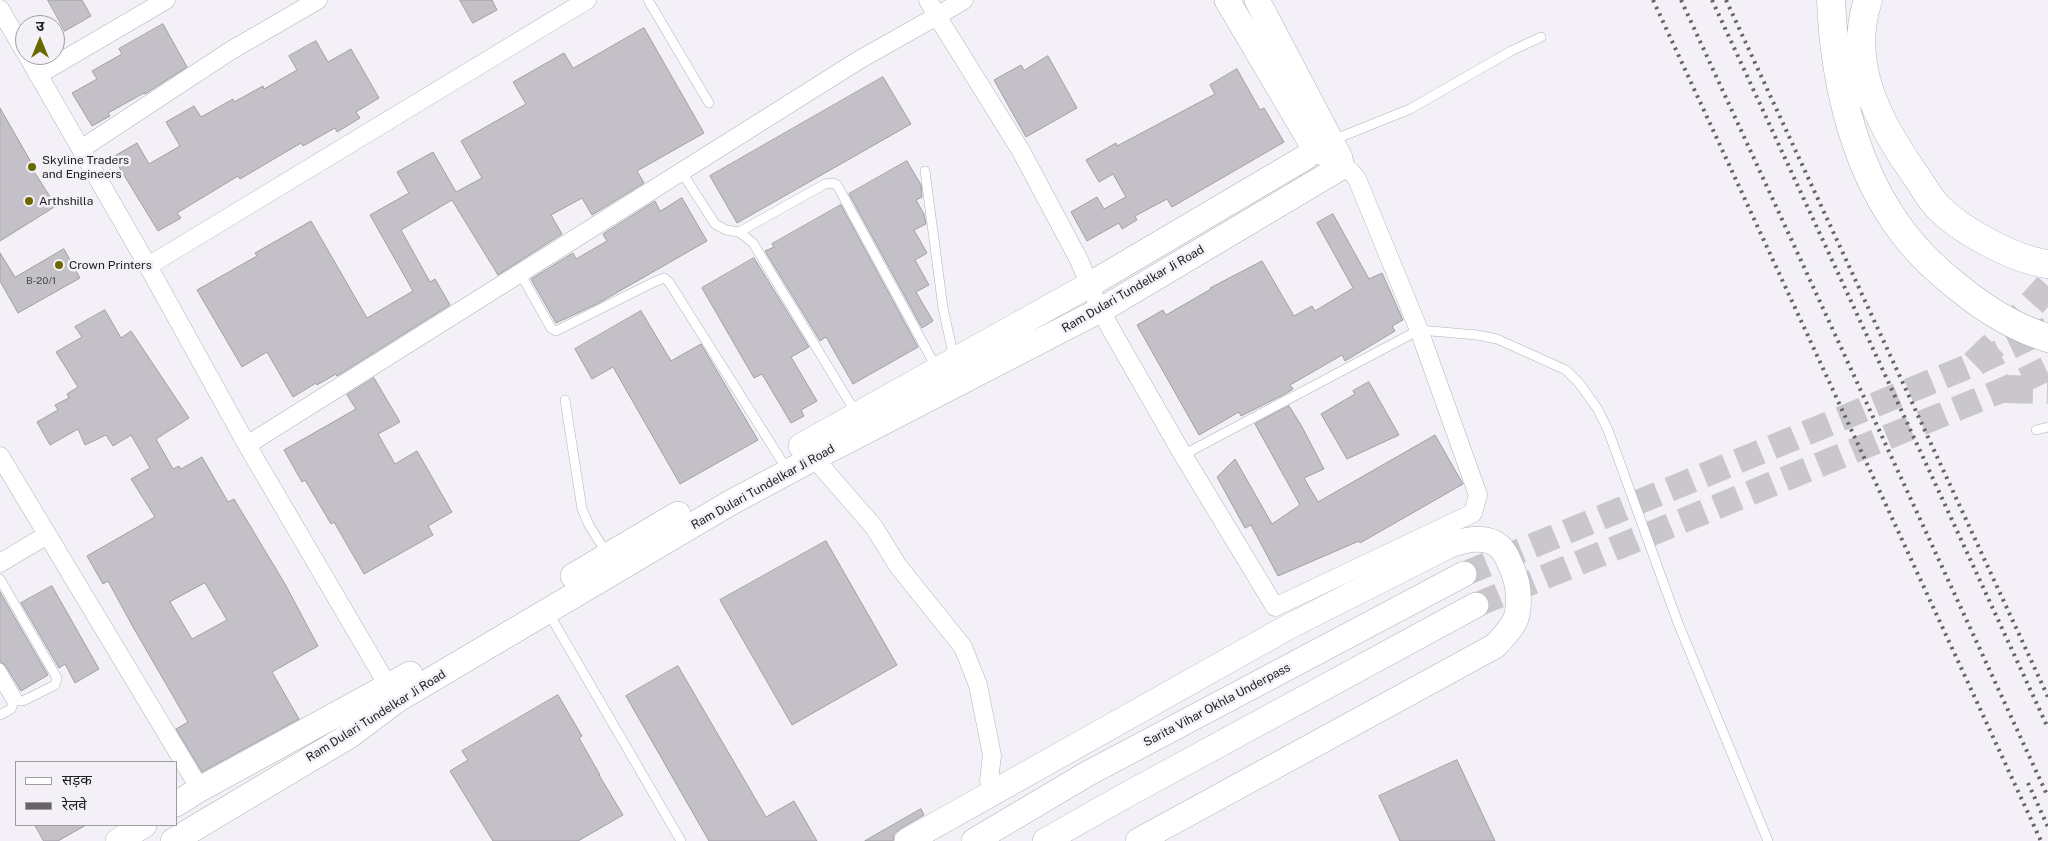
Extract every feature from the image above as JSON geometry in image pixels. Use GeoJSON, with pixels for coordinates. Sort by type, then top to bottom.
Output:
{"type":"FeatureCollection","features":[{"type":"Feature","properties":{"kind":"highway"},"geometry":{"type":"LineString","coordinates":[[1831,0],[1834,51],[1851,125],[1862,159],[1878,195],[1896,224],[1919,253],[1949,281],[1981,306],[2024,330],[2048,338]]}},
{"type":"Feature","properties":{"kind":"highway"},"geometry":{"type":"LineString","coordinates":[[1868,0],[1862,20],[1865,78],[1872,99],[1903,157],[1938,207],[1980,239],[2032,262],[2048,264]]}},
{"type":"Feature","properties":{"kind":"street"},"geometry":{"type":"LineString","coordinates":[[38,75],[166,0]]}},
{"type":"Feature","properties":{"kind":"street"},"geometry":{"type":"LineString","coordinates":[[81,148],[230,52],[318,0]]}},
{"type":"Feature","properties":{"kind":"street"},"geometry":{"type":"LineString","coordinates":[[148,266],[587,0]]}},
{"type":"Feature","properties":{"kind":"street"},"geometry":{"type":"LineString","coordinates":[[928,0],[1021,151],[1079,260],[1100,310],[1183,455],[1275,607],[1364,577],[1462,540],[1484,539],[1496,544],[1504,551],[1515,576],[1518,596],[1516,616],[1510,629],[1495,646],[1138,841]]}},
{"type":"Feature","properties":{"kind":"street"},"geometry":{"type":"LineString","coordinates":[[246,446],[859,60],[964,0]]}},
{"type":"Feature","properties":{"kind":"street"},"geometry":{"type":"LineString","coordinates":[[907,841],[1288,627],[1364,577],[1473,513],[1478,495],[1419,330],[1357,179],[1352,171],[1341,164],[1340,158],[1322,146],[1310,141],[1227,0]]}},
{"type":"Feature","properties":{"kind":"street"},"geometry":{"type":"LineString","coordinates":[[1257,0],[1322,146]]}},
{"type":"Feature","properties":{"kind":"street"},"geometry":{"type":"LineString","coordinates":[[0,9],[15,34]]}},
{"type":"Feature","properties":{"kind":"street"},"geometry":{"type":"LineString","coordinates":[[33,65],[148,266],[246,446],[392,693]]}},
{"type":"Feature","properties":{"kind":"street"},"geometry":{"type":"LineString","coordinates":[[784,465],[857,415],[1089,285],[1322,146]]}},
{"type":"Feature","properties":{"kind":"street","name":"Ram Dulari Tundelkar Ji Road"},"geometry":{"type":"LineString","coordinates":[[173,841],[349,736],[392,693],[608,554],[784,465],[814,458],[1100,310],[1338,169],[1341,164]]}},
{"type":"Feature","properties":{"kind":"street"},"geometry":{"type":"LineString","coordinates":[[0,456],[200,789]]}},
{"type":"Feature","properties":{"kind":"street"},"geometry":{"type":"LineString","coordinates":[[814,458],[874,527],[898,566],[963,647],[978,685],[992,755],[989,781],[996,791]]}},
{"type":"Feature","properties":{"kind":"street","name":"Ram Dulari Tundelkar Ji Road"},"geometry":{"type":"LineString","coordinates":[[178,803],[200,789],[392,693],[547,611],[722,508],[784,465]]}},
{"type":"Feature","properties":{"kind":"street"},"geometry":{"type":"LineString","coordinates":[[0,563],[47,535]]}},
{"type":"Feature","properties":{"kind":"street","name":"Sarita Vihar Okhla Underpass"},"geometry":{"type":"LineString","coordinates":[[974,841],[1087,774],[1464,574]]}},
{"type":"Feature","properties":{"kind":"street"},"geometry":{"type":"LineString","coordinates":[[1045,841],[1476,604]]}},
{"type":"Feature","properties":{"kind":"street"},"geometry":{"type":"LineString","coordinates":[[118,841],[142,826]]}},
{"type":"Feature","properties":{"kind":"lane"},"geometry":{"type":"LineString","coordinates":[[648,0],[709,103]]}},
{"type":"Feature","properties":{"kind":"lane"},"geometry":{"type":"LineString","coordinates":[[1322,146],[1410,109],[1511,51],[1540,37]]}},
{"type":"Feature","properties":{"kind":"lane"},"geometry":{"type":"LineString","coordinates":[[925,171],[943,308],[946,365]]}},
{"type":"Feature","properties":{"kind":"lane"},"geometry":{"type":"LineString","coordinates":[[681,172],[715,224],[726,230],[739,232],[753,243],[857,415]]}},
{"type":"Feature","properties":{"kind":"lane"},"geometry":{"type":"LineString","coordinates":[[739,232],[825,184],[832,183],[837,185],[946,365]]}},
{"type":"Feature","properties":{"kind":"lane"},"geometry":{"type":"LineString","coordinates":[[520,273],[551,328],[556,330],[560,330],[664,278],[669,282],[784,465]]}},
{"type":"Feature","properties":{"kind":"lane"},"geometry":{"type":"LineString","coordinates":[[1183,455],[1419,330],[1477,334],[1496,339],[1566,370],[1579,383],[1597,408],[1608,430],[1678,623],[1768,841]]}},
{"type":"Feature","properties":{"kind":"lane"},"geometry":{"type":"LineString","coordinates":[[565,400],[582,509],[589,525],[608,554]]}},
{"type":"Feature","properties":{"kind":"lane"},"geometry":{"type":"LineString","coordinates":[[2036,430],[2048,427]]}},
{"type":"Feature","properties":{"kind":"lane"},"geometry":{"type":"LineString","coordinates":[[0,579],[57,678],[57,682],[23,701],[19,701],[0,668]]}},
{"type":"Feature","properties":{"kind":"lane"},"geometry":{"type":"LineString","coordinates":[[547,611],[681,841]]}},
{"type":"Feature","properties":{"kind":"lane"},"geometry":{"type":"LineString","coordinates":[[0,682],[13,704],[11,709],[0,715]]}},
{"type":"Feature","properties":{"kind":"building"},"geometry":{"type":"Polygon","coordinates":[[[48,0],[82,0],[91,16],[65,31],[65,15],[56,15],[48,0]]]}},
{"type":"Feature","properties":{"kind":"building"},"geometry":{"type":"Polygon","coordinates":[[[460,0],[492,0],[497,10],[473,23],[460,0]]]}},
{"type":"Feature","properties":{"kind":"building"},"geometry":{"type":"Polygon","coordinates":[[[163,24],[187,67],[145,94],[108,113],[110,116],[92,126],[72,93],[97,79],[92,71],[122,54],[119,49],[163,24]]]}},
{"type":"Feature","properties":{"kind":"building"},"geometry":{"type":"Polygon","coordinates":[[[644,28],[704,133],[637,171],[644,183],[592,215],[582,198],[551,215],[562,234],[498,275],[452,200],[401,230],[430,282],[435,279],[450,305],[337,376],[336,374],[317,385],[316,383],[293,397],[267,352],[242,367],[197,290],[257,256],[255,253],[311,221],[367,318],[413,291],[370,215],[409,193],[397,172],[433,152],[456,192],[482,178],[461,141],[526,104],[513,82],[564,53],[573,68],[644,28]]]}},
{"type":"Feature","properties":{"kind":"building"},"geometry":{"type":"Polygon","coordinates":[[[316,41],[328,62],[351,49],[379,98],[356,112],[360,118],[337,132],[335,128],[303,146],[301,143],[240,179],[238,176],[177,213],[181,218],[158,231],[113,157],[137,143],[149,164],[180,146],[166,122],[194,106],[201,117],[233,99],[234,102],[263,86],[264,89],[297,70],[289,56],[316,41]]]}},
{"type":"Feature","properties":{"kind":"building"},"geometry":{"type":"Polygon","coordinates":[[[1048,56],[1077,108],[1026,137],[994,80],[1021,65],[1024,70],[1048,56]]]}},
{"type":"Feature","properties":{"kind":"building"},"geometry":{"type":"Polygon","coordinates":[[[1237,69],[1260,110],[1264,108],[1284,142],[1172,207],[1167,199],[1135,216],[1137,220],[1122,229],[1119,223],[1087,241],[1071,212],[1097,197],[1104,209],[1126,197],[1113,174],[1099,182],[1086,160],[1116,143],[1117,146],[1215,94],[1210,85],[1237,69]]]}},
{"type":"Feature","properties":{"kind":"building"},"geometry":{"type":"Polygon","coordinates":[[[883,77],[911,124],[737,223],[710,176],[883,77]]]}},
{"type":"Feature","properties":{"kind":"building"},"geometry":{"type":"Polygon","coordinates":[[[0,108],[35,169],[33,170],[56,206],[0,241],[0,108]]]}},
{"type":"Feature","properties":{"kind":"building"},"geometry":{"type":"Polygon","coordinates":[[[907,161],[921,185],[922,197],[916,200],[924,214],[926,224],[914,230],[927,253],[915,260],[929,285],[916,292],[933,321],[922,328],[849,194],[907,161]]]}},
{"type":"Feature","properties":{"kind":"building"},"geometry":{"type":"Polygon","coordinates":[[[682,198],[707,241],[597,304],[556,323],[531,279],[573,253],[576,259],[607,241],[603,234],[655,201],[660,211],[682,198]]]}},
{"type":"Feature","properties":{"kind":"building"},"geometry":{"type":"Polygon","coordinates":[[[841,205],[918,347],[853,384],[826,337],[820,341],[765,251],[774,247],[772,244],[841,205]]]}},
{"type":"Feature","properties":{"kind":"building"},"geometry":{"type":"Polygon","coordinates":[[[1333,214],[1369,279],[1382,273],[1403,320],[1392,326],[1395,331],[1345,361],[1342,355],[1290,385],[1293,389],[1285,394],[1241,416],[1239,412],[1199,435],[1137,325],[1163,310],[1166,315],[1210,288],[1262,261],[1294,316],[1312,306],[1315,311],[1353,288],[1317,223],[1333,214]]]}},
{"type":"Feature","properties":{"kind":"building"},"geometry":{"type":"Polygon","coordinates":[[[64,249],[80,278],[18,313],[0,281],[0,253],[15,277],[64,249]]]}},
{"type":"Feature","properties":{"kind":"building"},"geometry":{"type":"Polygon","coordinates":[[[754,258],[809,347],[791,357],[817,401],[801,410],[804,416],[791,423],[762,374],[754,378],[702,288],[754,258]]]}},
{"type":"Feature","properties":{"kind":"building"},"geometry":{"type":"Polygon","coordinates":[[[105,310],[121,338],[131,331],[189,418],[156,439],[173,469],[179,466],[181,469],[202,457],[228,502],[234,499],[285,584],[318,646],[272,672],[299,719],[202,772],[176,729],[188,722],[108,581],[103,584],[87,556],[155,517],[131,479],[150,468],[131,435],[113,446],[106,435],[85,445],[78,429],[50,445],[37,422],[58,410],[55,405],[69,398],[67,394],[78,387],[56,352],[82,337],[75,327],[105,310]],[[205,583],[170,602],[192,639],[227,620],[205,583]]]}},
{"type":"Feature","properties":{"kind":"building"},"geometry":{"type":"Polygon","coordinates":[[[641,311],[671,361],[701,344],[758,440],[680,484],[613,367],[592,379],[575,349],[641,311]]]}},
{"type":"Feature","properties":{"kind":"building"},"geometry":{"type":"Polygon","coordinates":[[[374,378],[400,422],[378,434],[395,464],[417,451],[452,512],[428,526],[433,535],[364,574],[334,522],[331,524],[305,480],[302,482],[284,450],[356,409],[347,395],[374,378]]]}},
{"type":"Feature","properties":{"kind":"building"},"geometry":{"type":"Polygon","coordinates":[[[1369,382],[1399,435],[1347,459],[1321,414],[1355,394],[1353,391],[1369,382]]]}},
{"type":"Feature","properties":{"kind":"building"},"geometry":{"type":"Polygon","coordinates":[[[1289,406],[1324,469],[1304,478],[1318,502],[1435,435],[1463,484],[1360,543],[1359,541],[1278,576],[1251,525],[1245,528],[1217,477],[1235,459],[1272,524],[1300,505],[1255,424],[1289,406]]]}},
{"type":"Feature","properties":{"kind":"building"},"geometry":{"type":"Polygon","coordinates":[[[826,541],[897,665],[792,725],[720,600],[826,541]]]}},
{"type":"Feature","properties":{"kind":"building"},"geometry":{"type":"Polygon","coordinates":[[[52,586],[99,669],[75,683],[65,664],[59,668],[21,603],[52,586]]]}},
{"type":"Feature","properties":{"kind":"building"},"geometry":{"type":"Polygon","coordinates":[[[0,592],[48,675],[21,691],[5,665],[0,662],[0,592]]]}},
{"type":"Feature","properties":{"kind":"building"},"geometry":{"type":"Polygon","coordinates":[[[678,666],[766,817],[794,801],[817,841],[709,841],[626,696],[678,666]]]}},
{"type":"Feature","properties":{"kind":"building"},"geometry":{"type":"Polygon","coordinates":[[[558,695],[582,736],[579,738],[599,775],[623,815],[578,841],[493,841],[450,771],[468,760],[462,751],[558,695]]]}},
{"type":"Feature","properties":{"kind":"building"},"geometry":{"type":"Polygon","coordinates":[[[1457,760],[1495,841],[1400,841],[1379,796],[1457,760]]]}},
{"type":"Feature","properties":{"kind":"building"},"geometry":{"type":"Polygon","coordinates":[[[921,809],[924,815],[894,834],[893,841],[865,841],[921,809]]]}},
{"type":"Feature","properties":{"kind":"building"},"geometry":{"type":"Polygon","coordinates":[[[36,826],[84,826],[58,841],[44,841],[36,826]]]}},
{"type":"Feature","properties":{"kind":"tunnel"},"geometry":{"type":"LineString","coordinates":[[1974,364],[2004,335],[2048,286]]}},
{"type":"Feature","properties":{"kind":"tunnel"},"geometry":{"type":"LineString","coordinates":[[1464,574],[1974,364],[2048,329]]}},
{"type":"Feature","properties":{"kind":"tunnel"},"geometry":{"type":"LineString","coordinates":[[1476,605],[2005,389],[2048,368]]}},
{"type":"Feature","properties":{"kind":"tunnel"},"geometry":{"type":"LineString","coordinates":[[2005,389],[2048,390]]}},
{"type":"Feature","properties":{"kind":"railway"},"geometry":{"type":"LineString","coordinates":[[1653,0],[2041,841]]}},
{"type":"Feature","properties":{"kind":"railway"},"geometry":{"type":"LineString","coordinates":[[1681,0],[2048,797]]}},
{"type":"Feature","properties":{"kind":"railway"},"geometry":{"type":"LineString","coordinates":[[1712,0],[2048,728]]}},
{"type":"Feature","properties":{"kind":"railway"},"geometry":{"type":"LineString","coordinates":[[1726,0],[2048,697]]}},
{"type":"Feature","properties":{"kind":"railway"},"geometry":{"type":"LineString","coordinates":[[2028,783],[2048,827]]}},
{"type":"Feature","properties":{"kind":"place","name":"Skyline Traders and Engineers"},"geometry":{"type":"Point","coordinates":[32,167]}},
{"type":"Feature","properties":{"kind":"place","name":"Arthshilla"},"geometry":{"type":"Point","coordinates":[29,201]}},
{"type":"Feature","properties":{"kind":"place","name":"Crown Printers"},"geometry":{"type":"Point","coordinates":[59,265]}}]}
